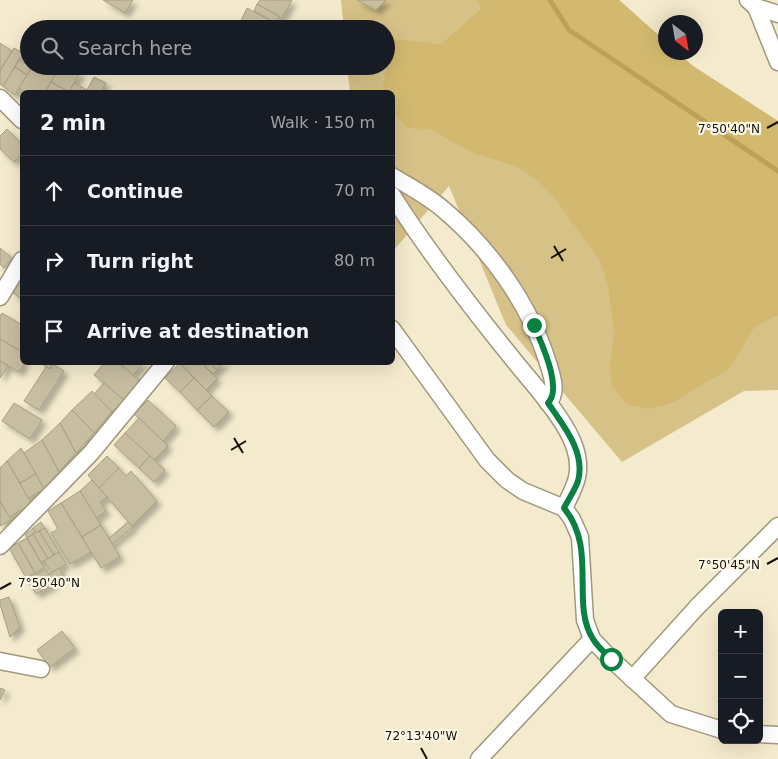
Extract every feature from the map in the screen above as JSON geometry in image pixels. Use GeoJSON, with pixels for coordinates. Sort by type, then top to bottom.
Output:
{"type":"FeatureCollection","features":[{"type":"Feature","properties":{"kind":"street"},"geometry":{"type":"LineString","coordinates":[[752,3],[778,14]]}},
{"type":"Feature","properties":{"kind":"street"},"geometry":{"type":"LineString","coordinates":[[752,3],[778,62]]}},
{"type":"Feature","properties":{"kind":"street"},"geometry":{"type":"LineString","coordinates":[[0,98],[20,118]]}},
{"type":"Feature","properties":{"kind":"street"},"geometry":{"type":"LineString","coordinates":[[395,178],[426,196],[460,224],[476,240],[506,279],[527,313],[543,346],[554,391],[552,399],[548,403]]}},
{"type":"Feature","properties":{"kind":"street"},"geometry":{"type":"LineString","coordinates":[[395,200],[473,308],[548,403],[571,437],[578,458],[578,480],[564,508]]}},
{"type":"Feature","properties":{"kind":"street"},"geometry":{"type":"LineString","coordinates":[[0,297],[20,263]]}},
{"type":"Feature","properties":{"kind":"street"},"geometry":{"type":"LineString","coordinates":[[395,333],[487,460],[506,480],[523,491],[564,508],[572,519],[580,536],[585,620],[592,638],[632,679],[671,714],[718,729]]}},
{"type":"Feature","properties":{"kind":"street"},"geometry":{"type":"LineString","coordinates":[[0,546],[91,453],[164,365]]}},
{"type":"Feature","properties":{"kind":"street"},"geometry":{"type":"LineString","coordinates":[[632,679],[697,607],[778,526]]}},
{"type":"Feature","properties":{"kind":"street"},"geometry":{"type":"LineString","coordinates":[[479,759],[592,638]]}},
{"type":"Feature","properties":{"kind":"street"},"geometry":{"type":"LineString","coordinates":[[0,661],[42,669]]}},
{"type":"Feature","properties":{"kind":"street"},"geometry":{"type":"LineString","coordinates":[[763,734],[778,735]]}},
{"type":"Feature","properties":{"kind":"shaded area"},"geometry":{"type":"Polygon","coordinates":[[[341,0],[619,0],[658,35],[658,60],[686,60],[778,121],[778,390],[744,391],[622,462],[506,325],[449,186],[395,249],[395,90],[350,90],[348,75],[395,75],[395,20],[343,20],[341,0]]]}},
{"type":"Feature","properties":{"kind":"shaded area"},"geometry":{"type":"Polygon","coordinates":[[[477,0],[619,0],[658,35],[658,60],[686,60],[778,121],[778,316],[774,316],[754,328],[730,368],[670,404],[648,409],[626,404],[611,385],[610,361],[614,335],[608,286],[601,262],[554,197],[537,180],[518,167],[473,153],[430,129],[407,128],[395,113],[395,90],[382,90],[385,75],[395,75],[395,39],[441,44],[482,8],[477,0]]]}},
{"type":"Feature","properties":{"kind":"building"},"geometry":{"type":"Polygon","coordinates":[[[103,0],[133,0],[125,13],[103,0]]]}},
{"type":"Feature","properties":{"kind":"building"},"geometry":{"type":"Polygon","coordinates":[[[260,0],[292,0],[282,18],[257,4],[260,0]]]}},
{"type":"Feature","properties":{"kind":"building"},"geometry":{"type":"Polygon","coordinates":[[[357,0],[386,0],[376,10],[357,0]]]}},
{"type":"Feature","properties":{"kind":"building"},"geometry":{"type":"Polygon","coordinates":[[[257,4],[279,16],[277,20],[270,20],[254,11],[257,4]]]}},
{"type":"Feature","properties":{"kind":"building"},"geometry":{"type":"Polygon","coordinates":[[[247,8],[270,20],[241,20],[247,8]]]}},
{"type":"Feature","properties":{"kind":"building"},"geometry":{"type":"Polygon","coordinates":[[[0,43],[12,51],[0,71],[0,43]]]}},
{"type":"Feature","properties":{"kind":"building"},"geometry":{"type":"Polygon","coordinates":[[[14,48],[20,51],[20,58],[3,86],[0,84],[0,71],[14,48]]]}},
{"type":"Feature","properties":{"kind":"building"},"geometry":{"type":"Polygon","coordinates":[[[19,60],[20,61],[20,70],[15,67],[19,60]]]}},
{"type":"Feature","properties":{"kind":"building"},"geometry":{"type":"Polygon","coordinates":[[[15,67],[20,70],[20,75],[27,75],[15,95],[3,86],[15,67]]]}},
{"type":"Feature","properties":{"kind":"building"},"geometry":{"type":"Polygon","coordinates":[[[27,75],[55,75],[46,90],[22,90],[19,88],[27,75]]]}},
{"type":"Feature","properties":{"kind":"building"},"geometry":{"type":"Polygon","coordinates":[[[55,75],[79,75],[70,90],[65,90],[51,82],[55,75]]]}},
{"type":"Feature","properties":{"kind":"building"},"geometry":{"type":"Polygon","coordinates":[[[94,77],[106,83],[102,90],[87,90],[94,77]]]}},
{"type":"Feature","properties":{"kind":"building"},"geometry":{"type":"Polygon","coordinates":[[[51,82],[65,90],[46,90],[51,82]]]}},
{"type":"Feature","properties":{"kind":"building"},"geometry":{"type":"Polygon","coordinates":[[[74,83],[87,90],[70,90],[74,83]]]}},
{"type":"Feature","properties":{"kind":"building"},"geometry":{"type":"Polygon","coordinates":[[[7,129],[20,142],[20,155],[14,162],[0,149],[0,136],[7,129]]]}},
{"type":"Feature","properties":{"kind":"building"},"geometry":{"type":"Polygon","coordinates":[[[0,248],[12,258],[4,268],[0,264],[0,248]]]}},
{"type":"Feature","properties":{"kind":"building"},"geometry":{"type":"Polygon","coordinates":[[[20,281],[20,298],[13,293],[20,281]]]}},
{"type":"Feature","properties":{"kind":"building"},"geometry":{"type":"Polygon","coordinates":[[[2,313],[20,324],[20,351],[0,339],[0,316],[2,313]]]}},
{"type":"Feature","properties":{"kind":"building"},"geometry":{"type":"Polygon","coordinates":[[[0,339],[20,351],[20,365],[23,365],[19,372],[0,361],[0,339]]]}},
{"type":"Feature","properties":{"kind":"building"},"geometry":{"type":"Polygon","coordinates":[[[0,361],[8,366],[0,378],[0,361]]]}},
{"type":"Feature","properties":{"kind":"building"},"geometry":{"type":"Polygon","coordinates":[[[44,365],[52,365],[50,369],[44,365]]]}},
{"type":"Feature","properties":{"kind":"building"},"geometry":{"type":"Polygon","coordinates":[[[55,365],[64,371],[39,410],[24,401],[46,367],[50,369],[55,365]]]}},
{"type":"Feature","properties":{"kind":"building"},"geometry":{"type":"Polygon","coordinates":[[[102,365],[121,365],[140,381],[124,400],[94,375],[102,365]]]}},
{"type":"Feature","properties":{"kind":"building"},"geometry":{"type":"Polygon","coordinates":[[[121,365],[142,365],[133,375],[121,365]]]}},
{"type":"Feature","properties":{"kind":"building"},"geometry":{"type":"Polygon","coordinates":[[[178,365],[182,365],[194,378],[180,392],[165,378],[178,365]]]}},
{"type":"Feature","properties":{"kind":"building"},"geometry":{"type":"Polygon","coordinates":[[[182,365],[204,365],[217,379],[206,390],[182,365]]]}},
{"type":"Feature","properties":{"kind":"building"},"geometry":{"type":"Polygon","coordinates":[[[204,365],[212,365],[217,370],[213,374],[204,365]]]}},
{"type":"Feature","properties":{"kind":"building"},"geometry":{"type":"Polygon","coordinates":[[[212,365],[222,365],[217,370],[212,365]]]}},
{"type":"Feature","properties":{"kind":"building"},"geometry":{"type":"Polygon","coordinates":[[[194,378],[212,396],[197,410],[180,392],[194,378]]]}},
{"type":"Feature","properties":{"kind":"building"},"geometry":{"type":"Polygon","coordinates":[[[104,383],[124,400],[112,412],[94,394],[104,383]]]}},
{"type":"Feature","properties":{"kind":"building"},"geometry":{"type":"Polygon","coordinates":[[[92,391],[112,412],[94,433],[72,410],[92,391]]]}},
{"type":"Feature","properties":{"kind":"building"},"geometry":{"type":"Polygon","coordinates":[[[212,396],[229,412],[214,427],[197,410],[212,396]]]}},
{"type":"Feature","properties":{"kind":"building"},"geometry":{"type":"Polygon","coordinates":[[[148,400],[176,426],[163,441],[134,414],[148,400]]]}},
{"type":"Feature","properties":{"kind":"building"},"geometry":{"type":"Polygon","coordinates":[[[14,403],[42,420],[30,439],[2,421],[14,403]]]}},
{"type":"Feature","properties":{"kind":"building"},"geometry":{"type":"Polygon","coordinates":[[[72,410],[94,433],[76,453],[60,423],[72,410]]]}},
{"type":"Feature","properties":{"kind":"building"},"geometry":{"type":"Polygon","coordinates":[[[139,418],[168,446],[154,460],[125,433],[139,418]]]}},
{"type":"Feature","properties":{"kind":"building"},"geometry":{"type":"Polygon","coordinates":[[[60,423],[76,453],[59,472],[42,440],[60,423]]]}},
{"type":"Feature","properties":{"kind":"building"},"geometry":{"type":"Polygon","coordinates":[[[125,433],[150,456],[139,468],[114,445],[125,433]]]}},
{"type":"Feature","properties":{"kind":"building"},"geometry":{"type":"Polygon","coordinates":[[[42,440],[59,472],[44,489],[24,453],[42,440]]]}},
{"type":"Feature","properties":{"kind":"building"},"geometry":{"type":"Polygon","coordinates":[[[21,448],[36,474],[20,483],[7,461],[21,448]]]}},
{"type":"Feature","properties":{"kind":"building"},"geometry":{"type":"Polygon","coordinates":[[[107,456],[119,468],[99,488],[88,475],[107,456]]]}},
{"type":"Feature","properties":{"kind":"building"},"geometry":{"type":"Polygon","coordinates":[[[150,456],[165,470],[154,482],[139,468],[150,456]]]}},
{"type":"Feature","properties":{"kind":"building"},"geometry":{"type":"Polygon","coordinates":[[[7,461],[32,504],[9,517],[0,501],[0,468],[7,461]]]}},
{"type":"Feature","properties":{"kind":"building"},"geometry":{"type":"Polygon","coordinates":[[[119,468],[126,476],[131,471],[157,501],[132,526],[99,488],[119,468]]]}},
{"type":"Feature","properties":{"kind":"building"},"geometry":{"type":"Polygon","coordinates":[[[36,474],[44,489],[28,498],[20,483],[36,474]]]}},
{"type":"Feature","properties":{"kind":"building"},"geometry":{"type":"Polygon","coordinates":[[[92,480],[107,497],[100,502],[106,511],[96,518],[80,491],[92,480]]]}},
{"type":"Feature","properties":{"kind":"building"},"geometry":{"type":"Polygon","coordinates":[[[80,491],[101,525],[82,537],[61,503],[80,491]]]}},
{"type":"Feature","properties":{"kind":"building"},"geometry":{"type":"Polygon","coordinates":[[[0,501],[11,520],[0,526],[0,501]]]}},
{"type":"Feature","properties":{"kind":"building"},"geometry":{"type":"Polygon","coordinates":[[[61,503],[91,552],[70,564],[51,533],[58,529],[48,511],[61,503]]]}},
{"type":"Feature","properties":{"kind":"building"},"geometry":{"type":"Polygon","coordinates":[[[41,522],[45,528],[36,533],[33,528],[41,522]]]}},
{"type":"Feature","properties":{"kind":"building"},"geometry":{"type":"Polygon","coordinates":[[[128,522],[133,527],[112,544],[109,538],[128,522]]]}},
{"type":"Feature","properties":{"kind":"building"},"geometry":{"type":"Polygon","coordinates":[[[101,525],[120,557],[101,568],[82,537],[101,525]]]}},
{"type":"Feature","properties":{"kind":"building"},"geometry":{"type":"Polygon","coordinates":[[[33,528],[36,533],[27,538],[25,535],[33,528]]]}},
{"type":"Feature","properties":{"kind":"building"},"geometry":{"type":"Polygon","coordinates":[[[45,528],[59,552],[54,555],[39,531],[45,528]]]}},
{"type":"Feature","properties":{"kind":"building"},"geometry":{"type":"Polygon","coordinates":[[[39,531],[54,555],[48,559],[33,534],[39,531]]]}},
{"type":"Feature","properties":{"kind":"building"},"geometry":{"type":"Polygon","coordinates":[[[33,534],[48,559],[41,562],[27,538],[33,534]]]}},
{"type":"Feature","properties":{"kind":"building"},"geometry":{"type":"Polygon","coordinates":[[[27,538],[44,568],[35,573],[18,543],[27,538]]]}},
{"type":"Feature","properties":{"kind":"building"},"geometry":{"type":"Polygon","coordinates":[[[18,543],[35,573],[26,578],[9,548],[18,543]]]}},
{"type":"Feature","properties":{"kind":"building"},"geometry":{"type":"Polygon","coordinates":[[[59,552],[66,564],[52,573],[44,561],[59,552]]]}},
{"type":"Feature","properties":{"kind":"building"},"geometry":{"type":"Polygon","coordinates":[[[59,568],[63,576],[53,582],[48,575],[59,568]]]}},
{"type":"Feature","properties":{"kind":"building"},"geometry":{"type":"Polygon","coordinates":[[[46,569],[54,584],[36,594],[27,580],[46,569]]]}},
{"type":"Feature","properties":{"kind":"building"},"geometry":{"type":"Polygon","coordinates":[[[9,597],[20,627],[10,637],[0,604],[0,600],[9,597]]]}},
{"type":"Feature","properties":{"kind":"building"},"geometry":{"type":"Polygon","coordinates":[[[62,631],[75,648],[50,667],[37,650],[62,631]]]}},
{"type":"Feature","properties":{"kind":"building"},"geometry":{"type":"Polygon","coordinates":[[[0,688],[5,690],[0,700],[0,688]]]}},
{"type":"Feature","properties":{"kind":"waterway"},"geometry":{"type":"LineString","coordinates":[[550,0],[569,30],[778,171]]}},
{"type":"Feature","properties":{"kind":"route"},"geometry":{"type":"LineString","coordinates":[[534,325],[550,368],[554,391],[552,399],[548,403],[571,437],[578,458],[578,480],[564,508],[580,536],[585,620],[592,638],[611,659]]}}]}
